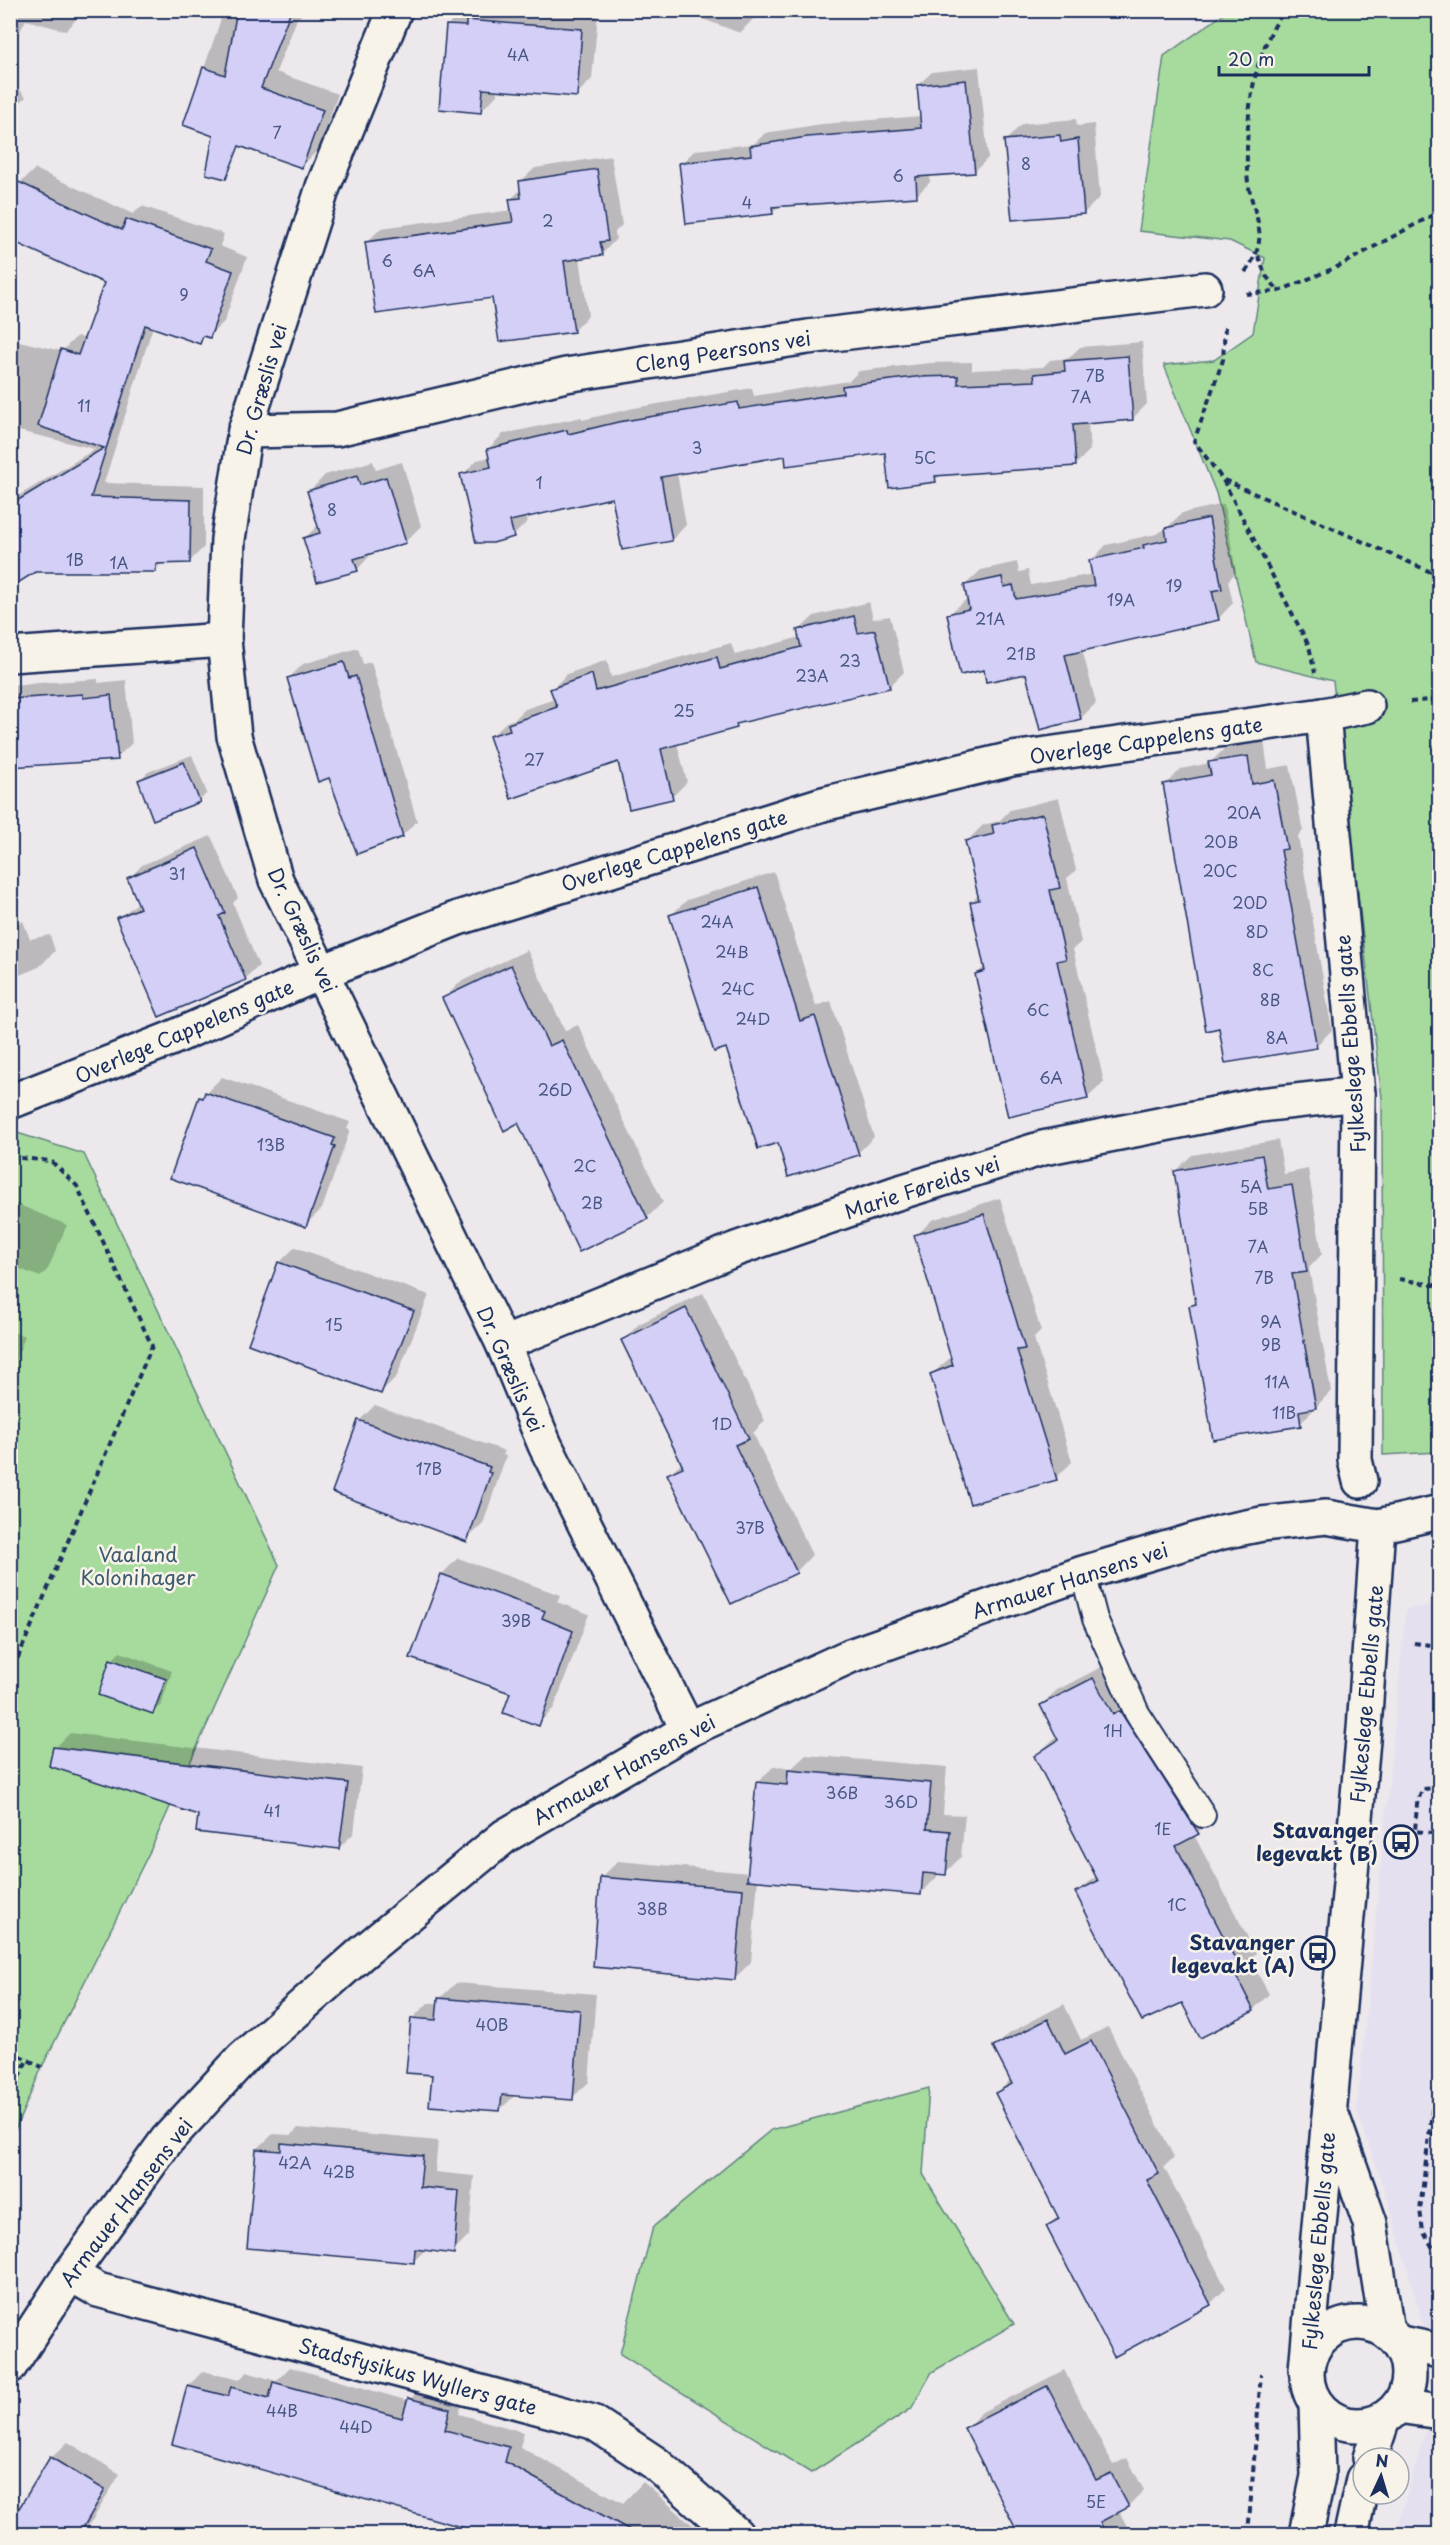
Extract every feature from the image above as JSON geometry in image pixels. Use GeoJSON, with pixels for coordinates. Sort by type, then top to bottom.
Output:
{"type":"FeatureCollection","features":[{"type":"Feature","properties":{"kind":"street","name":"Dr. Græslis vei"},"geometry":{"type":"LineString","coordinates":[[395,10],[323,187],[246,431],[228,539],[224,640],[234,736],[276,880],[503,1344],[545,1445],[688,1730]]}},
{"type":"Feature","properties":{"kind":"street","name":"Cleng Peersons vei"},"geometry":{"type":"LineString","coordinates":[[246,431],[337,429],[566,375],[808,337],[1216,292]]}},
{"type":"Feature","properties":{"kind":"street"},"geometry":{"type":"LineString","coordinates":[[10,655],[224,640]]}},
{"type":"Feature","properties":{"kind":"street","name":"Overlege Cappelens gate"},"geometry":{"type":"LineString","coordinates":[[10,1102],[170,1040],[322,972],[458,918],[823,804],[1012,759],[1323,715],[1368,706]]}},
{"type":"Feature","properties":{"kind":"street","name":"Fylkeslege Ebbells gate"},"geometry":{"type":"LineString","coordinates":[[1323,715],[1358,1094],[1355,1460],[1360,1481]]}},
{"type":"Feature","properties":{"kind":"street","name":"Marie Føreids vei"},"geometry":{"type":"LineString","coordinates":[[503,1344],[736,1249],[894,1194],[1043,1148],[1250,1107],[1358,1094]]}},
{"type":"Feature","properties":{"kind":"street","name":"Armauer Hansens vei"},"geometry":{"type":"LineString","coordinates":[[10,2366],[70,2274],[167,2140],[243,2058],[345,1968],[505,1836],[688,1730],[850,1656],[1083,1572],[1222,1532],[1262,1524],[1326,1517],[1378,1526],[1440,1512]]}},
{"type":"Feature","properties":{"kind":"street","name":"Fylkeslege Ebbells gate"},"geometry":{"type":"LineString","coordinates":[[1306,2370],[1371,1639],[1378,1526]]}},
{"type":"Feature","properties":{"kind":"street","name":"Fylkeslege Ebbells gate"},"geometry":{"type":"LineString","coordinates":[[1330,2113],[1370,2223],[1393,2337]]}},
{"type":"Feature","properties":{"kind":"street","name":"Stadsfysikus Wyllers gate"},"geometry":{"type":"LineString","coordinates":[[70,2274],[98,2290],[593,2421],[655,2463],[736,2535]]}},
{"type":"Feature","properties":{"kind":"street"},"geometry":{"type":"LineString","coordinates":[[1440,2351],[1393,2337],[1370,2324],[1353,2322],[1335,2327],[1320,2338],[1310,2353],[1306,2370],[1308,2389],[1316,2404],[1329,2417],[1345,2424],[1363,2426],[1391,2412],[1440,2412]]}},
{"type":"Feature","properties":{"kind":"street"},"geometry":{"type":"LineString","coordinates":[[1375,2446],[1391,2412],[1407,2392],[1410,2375],[1408,2359],[1393,2337]]}},
{"type":"Feature","properties":{"kind":"street"},"geometry":{"type":"LineString","coordinates":[[1306,2535],[1318,2476],[1316,2404]]}},
{"type":"Feature","properties":{"kind":"street"},"geometry":{"type":"LineString","coordinates":[[1351,2535],[1357,2506]]}},
{"type":"Feature","properties":{"kind":"lane"},"geometry":{"type":"LineString","coordinates":[[1083,1572],[1095,1619],[1137,1713],[1203,1815]]}},
{"type":"Feature","properties":{"kind":"path"},"geometry":{"type":"LineString","coordinates":[[1279,291],[1266,276],[1258,256],[1260,231],[1247,175],[1250,100],[1263,53],[1277,21],[1285,10]]}},
{"type":"Feature","properties":{"kind":"path"},"geometry":{"type":"LineString","coordinates":[[1216,292],[1279,291],[1337,267],[1440,211]]}},
{"type":"Feature","properties":{"kind":"path"},"geometry":{"type":"LineString","coordinates":[[1216,292],[1258,256]]}},
{"type":"Feature","properties":{"kind":"path"},"geometry":{"type":"LineString","coordinates":[[1216,292],[1223,360],[1194,441],[1223,480],[1309,646],[1323,715]]}},
{"type":"Feature","properties":{"kind":"path"},"geometry":{"type":"LineString","coordinates":[[1223,480],[1440,576]]}},
{"type":"Feature","properties":{"kind":"path"},"geometry":{"type":"LineString","coordinates":[[10,1157],[51,1161],[77,1186],[152,1346],[10,1676]]}},
{"type":"Feature","properties":{"kind":"path"},"geometry":{"type":"LineString","coordinates":[[1409,1642],[1440,1646]]}},
{"type":"Feature","properties":{"kind":"path"},"geometry":{"type":"LineString","coordinates":[[1440,1788],[1422,1790],[1417,1804],[1415,1831],[1440,1834]]}},
{"type":"Feature","properties":{"kind":"path"},"geometry":{"type":"LineString","coordinates":[[1440,2046],[1420,2210],[1423,2231],[1440,2260]]}},
{"type":"Feature","properties":{"kind":"path"},"geometry":{"type":"LineString","coordinates":[[10,2051],[42,2067]]}},
{"type":"Feature","properties":{"kind":"path"},"geometry":{"type":"LineString","coordinates":[[10,2096],[28,2058]]}},
{"type":"Feature","properties":{"kind":"path"},"geometry":{"type":"LineString","coordinates":[[1430,2134],[1440,2135]]}},
{"type":"Feature","properties":{"kind":"path"},"geometry":{"type":"LineString","coordinates":[[1432,2535],[1440,2516]]}},
{"type":"Feature","properties":{"kind":"shaded area"},"geometry":{"type":"Polygon","coordinates":[[[1439,1604],[1439,2534],[1396,2534],[1404,2506],[1411,2506],[1411,2482],[1437,2391],[1419,2309],[1388,2200],[1357,2110],[1406,1609],[1439,1604]]]}},
{"type":"Feature","properties":{"kind":"green space"},"geometry":{"type":"Polygon","coordinates":[[[1228,11],[1439,11],[1439,1452],[1383,1455],[1382,1098],[1333,681],[1256,662],[1216,493],[1164,365],[1214,360],[1253,333],[1265,258],[1230,241],[1139,231],[1164,56],[1228,11]]]}},
{"type":"Feature","properties":{"kind":"green space","name":"Vaaland Kolonihager"},"geometry":{"type":"Polygon","coordinates":[[[11,1131],[84,1154],[279,1565],[151,1849],[42,2067],[11,2139],[11,1131]]]}},
{"type":"Feature","properties":{"kind":"green space"},"geometry":{"type":"Polygon","coordinates":[[[929,2088],[923,2174],[1014,2324],[932,2372],[911,2409],[811,2473],[620,2354],[653,2227],[771,2130],[929,2088]]]}},
{"type":"Feature","properties":{"kind":"building"},"geometry":{"type":"Polygon","coordinates":[[[237,10],[291,10],[261,88],[323,110],[302,168],[239,146],[226,179],[206,174],[213,136],[183,125],[203,67],[225,75],[237,10]]]}},
{"type":"Feature","properties":{"kind":"building"},"geometry":{"type":"Polygon","coordinates":[[[466,20],[582,29],[577,97],[483,89],[481,113],[439,109],[446,25],[466,26],[466,20]]]}},
{"type":"Feature","properties":{"kind":"building"},"geometry":{"type":"Polygon","coordinates":[[[966,80],[975,173],[916,177],[917,197],[772,207],[773,214],[686,224],[679,163],[751,155],[750,146],[807,137],[921,128],[917,85],[966,80]]]}},
{"type":"Feature","properties":{"kind":"building"},"geometry":{"type":"Polygon","coordinates":[[[1060,135],[1061,142],[1078,139],[1084,214],[1012,220],[1004,140],[1060,135]]]}},
{"type":"Feature","properties":{"kind":"building"},"geometry":{"type":"Polygon","coordinates":[[[597,169],[608,241],[600,242],[603,255],[564,261],[574,332],[499,342],[492,298],[376,314],[365,242],[513,222],[509,199],[521,198],[519,181],[597,169]]]}},
{"type":"Feature","properties":{"kind":"building"},"geometry":{"type":"Polygon","coordinates":[[[10,178],[122,230],[126,219],[211,249],[206,261],[233,271],[210,338],[203,336],[200,344],[145,325],[91,497],[191,500],[190,563],[156,564],[156,572],[35,572],[10,588],[10,505],[104,448],[38,426],[61,349],[78,355],[104,283],[10,240],[10,178]]]}},
{"type":"Feature","properties":{"kind":"building"},"geometry":{"type":"Polygon","coordinates":[[[1128,356],[1133,420],[1073,425],[1076,466],[935,476],[936,482],[889,488],[885,453],[786,466],[785,456],[661,477],[672,541],[622,550],[612,498],[510,521],[514,537],[493,543],[476,543],[460,474],[491,467],[487,449],[567,430],[568,434],[618,422],[738,402],[739,409],[843,393],[842,386],[915,377],[958,376],[958,384],[1035,381],[1034,374],[1065,371],[1064,361],[1128,356]]]}},
{"type":"Feature","properties":{"kind":"building"},"geometry":{"type":"Polygon","coordinates":[[[357,476],[360,485],[386,477],[406,543],[354,559],[358,571],[317,582],[303,538],[320,533],[307,491],[357,476]]]}},
{"type":"Feature","properties":{"kind":"building"},"geometry":{"type":"Polygon","coordinates":[[[1209,518],[1222,589],[1212,591],[1219,620],[1065,655],[1081,719],[1040,730],[1026,674],[986,682],[984,670],[960,675],[947,614],[969,609],[964,585],[1002,577],[1004,587],[1013,585],[1016,599],[1094,586],[1089,560],[1144,548],[1143,545],[1167,540],[1165,528],[1209,518]]]}},
{"type":"Feature","properties":{"kind":"building"},"geometry":{"type":"Polygon","coordinates":[[[854,616],[858,633],[875,630],[890,688],[736,724],[737,728],[661,749],[673,799],[629,809],[618,762],[511,799],[489,736],[510,730],[508,724],[557,707],[550,689],[592,674],[596,691],[717,657],[720,669],[801,647],[797,630],[854,616]]]}},
{"type":"Feature","properties":{"kind":"building"},"geometry":{"type":"Polygon","coordinates":[[[344,662],[349,678],[356,676],[403,837],[357,854],[329,778],[318,782],[287,678],[344,662]]]}},
{"type":"Feature","properties":{"kind":"building"},"geometry":{"type":"Polygon","coordinates":[[[83,694],[83,698],[111,695],[118,760],[10,767],[10,699],[83,694]]]}},
{"type":"Feature","properties":{"kind":"building"},"geometry":{"type":"Polygon","coordinates":[[[1248,756],[1252,784],[1274,780],[1287,849],[1281,850],[1317,1048],[1225,1063],[1219,1028],[1206,1031],[1163,784],[1211,775],[1208,762],[1248,756]]]}},
{"type":"Feature","properties":{"kind":"building"},"geometry":{"type":"Polygon","coordinates":[[[184,762],[200,802],[153,820],[138,780],[184,762]]]}},
{"type":"Feature","properties":{"kind":"building"},"geometry":{"type":"Polygon","coordinates":[[[1043,814],[1060,888],[1050,890],[1066,959],[1057,961],[1088,1099],[1008,1117],[975,974],[985,971],[970,902],[979,900],[965,841],[994,834],[992,825],[1043,814]]]}},
{"type":"Feature","properties":{"kind":"building"},"geometry":{"type":"Polygon","coordinates":[[[197,848],[225,913],[219,916],[246,980],[159,1017],[116,918],[140,908],[127,878],[197,848]]]}},
{"type":"Feature","properties":{"kind":"building"},"geometry":{"type":"Polygon","coordinates":[[[758,887],[800,1021],[815,1016],[859,1155],[788,1177],[778,1143],[758,1149],[726,1048],[714,1052],[669,915],[758,887]]]}},
{"type":"Feature","properties":{"kind":"building"},"geometry":{"type":"Polygon","coordinates":[[[511,965],[549,1046],[562,1040],[648,1219],[579,1252],[518,1123],[504,1131],[442,998],[511,965]]]}},
{"type":"Feature","properties":{"kind":"building"},"geometry":{"type":"Polygon","coordinates":[[[205,1092],[335,1138],[332,1145],[335,1146],[306,1227],[170,1178],[199,1097],[203,1098],[205,1092]]]}},
{"type":"Feature","properties":{"kind":"building"},"geometry":{"type":"Polygon","coordinates":[[[1262,1155],[1268,1189],[1292,1185],[1307,1272],[1292,1274],[1316,1408],[1299,1411],[1301,1426],[1213,1440],[1189,1306],[1196,1304],[1174,1171],[1262,1155]]]}},
{"type":"Feature","properties":{"kind":"building"},"geometry":{"type":"Polygon","coordinates":[[[984,1214],[1025,1349],[1017,1350],[1057,1480],[970,1504],[930,1374],[953,1365],[914,1235],[984,1214]]]}},
{"type":"Feature","properties":{"kind":"building"},"geometry":{"type":"Polygon","coordinates":[[[278,1262],[414,1311],[381,1394],[248,1344],[278,1262]]]}},
{"type":"Feature","properties":{"kind":"building"},"geometry":{"type":"Polygon","coordinates":[[[686,1308],[749,1439],[735,1445],[797,1573],[731,1604],[667,1474],[683,1467],[621,1340],[686,1308]]]}},
{"type":"Feature","properties":{"kind":"building"},"geometry":{"type":"Polygon","coordinates":[[[358,1420],[490,1467],[488,1472],[491,1473],[467,1542],[332,1492],[358,1420]]]}},
{"type":"Feature","properties":{"kind":"building"},"geometry":{"type":"Polygon","coordinates":[[[441,1574],[545,1611],[542,1618],[573,1631],[539,1726],[503,1713],[510,1693],[410,1658],[441,1574]]]}},
{"type":"Feature","properties":{"kind":"building"},"geometry":{"type":"Polygon","coordinates":[[[110,1659],[166,1679],[153,1714],[98,1695],[110,1659]]]}},
{"type":"Feature","properties":{"kind":"building"},"geometry":{"type":"Polygon","coordinates":[[[1093,1678],[1113,1714],[1120,1711],[1199,1834],[1176,1846],[1241,1970],[1235,1973],[1254,2011],[1200,2038],[1182,2003],[1142,2021],[1075,1892],[1098,1881],[1034,1756],[1058,1740],[1040,1705],[1093,1678]]]}},
{"type":"Feature","properties":{"kind":"building"},"geometry":{"type":"Polygon","coordinates":[[[53,1747],[348,1783],[339,1849],[196,1832],[198,1815],[49,1766],[53,1747]]]}},
{"type":"Feature","properties":{"kind":"building"},"geometry":{"type":"Polygon","coordinates":[[[788,1770],[931,1783],[927,1829],[950,1831],[946,1875],[923,1873],[921,1895],[747,1880],[756,1782],[787,1785],[788,1770]]]}},
{"type":"Feature","properties":{"kind":"building"},"geometry":{"type":"Polygon","coordinates":[[[600,1877],[743,1889],[735,1980],[593,1967],[600,1877]]]}},
{"type":"Feature","properties":{"kind":"building"},"geometry":{"type":"Polygon","coordinates":[[[438,1998],[580,2010],[573,2100],[502,2095],[500,2111],[429,2106],[432,2075],[406,2073],[411,2018],[436,2020],[438,1998]]]}},
{"type":"Feature","properties":{"kind":"building"},"geometry":{"type":"Polygon","coordinates":[[[1048,2019],[1065,2054],[1091,2041],[1159,2174],[1147,2180],[1211,2305],[1114,2357],[1046,2226],[1059,2219],[995,2093],[1012,2084],[993,2047],[1048,2019]]]}},
{"type":"Feature","properties":{"kind":"building"},"geometry":{"type":"Polygon","coordinates":[[[281,2143],[423,2156],[420,2187],[459,2191],[454,2254],[415,2249],[414,2263],[247,2248],[256,2149],[281,2151],[281,2143]]]}},
{"type":"Feature","properties":{"kind":"building"},"geometry":{"type":"Polygon","coordinates":[[[273,2382],[402,2418],[408,2398],[450,2409],[445,2430],[509,2447],[505,2462],[639,2535],[489,2535],[172,2444],[187,2386],[228,2396],[231,2387],[269,2398],[273,2382]]]}},
{"type":"Feature","properties":{"kind":"building"},"geometry":{"type":"Polygon","coordinates":[[[1047,2386],[1096,2480],[1111,2473],[1129,2507],[1100,2522],[1107,2535],[1019,2535],[964,2428],[1047,2386]]]}},
{"type":"Feature","properties":{"kind":"building"},"geometry":{"type":"Polygon","coordinates":[[[50,2457],[105,2490],[79,2535],[10,2535],[10,2523],[50,2457]]]}},
{"type":"Feature","properties":{"kind":"place","name":"Stavanger legevakt (B)"},"geometry":{"type":"Point","coordinates":[1401,1842]}},
{"type":"Feature","properties":{"kind":"place","name":"Stavanger legevakt (A)"},"geometry":{"type":"Point","coordinates":[1318,1953]}}]}
